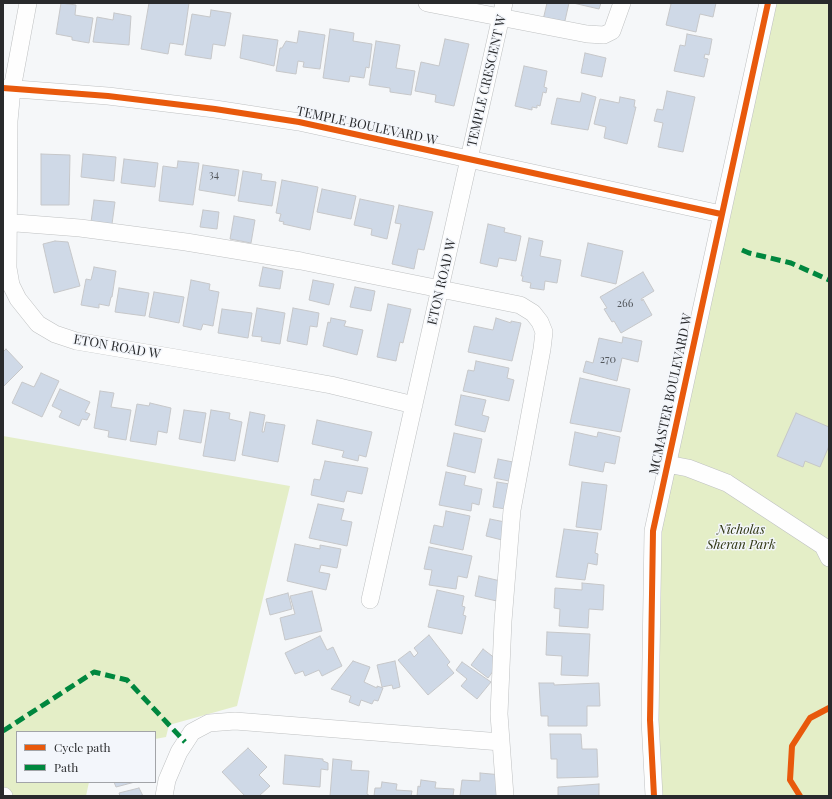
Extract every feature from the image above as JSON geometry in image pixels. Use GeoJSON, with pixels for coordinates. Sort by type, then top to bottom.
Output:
{"type":"FeatureCollection","features":[{"type":"Feature","properties":{"kind":"street"},"geometry":{"type":"LineString","coordinates":[[7,88],[28,3]]}},
{"type":"Feature","properties":{"kind":"street"},"geometry":{"type":"LineString","coordinates":[[427,3],[503,10],[588,34],[604,35],[612,31],[622,3]]}},
{"type":"Feature","properties":{"kind":"street","name":"MCMASTER BOULEVARD W"},"geometry":{"type":"LineString","coordinates":[[654,796],[650,720],[653,531],[768,3]]}},
{"type":"Feature","properties":{"kind":"street","name":"TEMPLE CRESCENT W"},"geometry":{"type":"LineString","coordinates":[[470,159],[503,10]]}},
{"type":"Feature","properties":{"kind":"street","name":"TEMPLE BOULEVARD W"},"geometry":{"type":"LineString","coordinates":[[7,88],[108,96],[215,109],[300,122],[721,214]]}},
{"type":"Feature","properties":{"kind":"street","name":"ETON ROAD W"},"geometry":{"type":"LineString","coordinates":[[7,88],[9,121],[6,222],[8,268],[11,285],[27,312],[38,324],[55,334],[76,341],[331,385],[414,405]]}},
{"type":"Feature","properties":{"kind":"street","name":"ETON ROAD W"},"geometry":{"type":"LineString","coordinates":[[370,600],[470,159]]}},
{"type":"Feature","properties":{"kind":"street"},"geometry":{"type":"LineString","coordinates":[[6,222],[80,228],[186,242],[301,261],[520,305],[533,313],[540,322],[544,332],[512,510],[502,621],[499,714],[505,796]]}},
{"type":"Feature","properties":{"kind":"street"},"geometry":{"type":"LineString","coordinates":[[667,464],[688,468],[727,483],[823,546],[829,558]]}},
{"type":"Feature","properties":{"kind":"street"},"geometry":{"type":"LineString","coordinates":[[164,796],[167,780],[178,752],[192,732],[209,723],[235,721],[501,742]]}},
{"type":"Feature","properties":{"kind":"green space","name":"Nicholas Sheran Park"},"geometry":{"type":"Polygon","coordinates":[[[768,3],[829,3],[829,796],[657,796],[653,531],[768,3]]]}},
{"type":"Feature","properties":{"kind":"green space"},"geometry":{"type":"Polygon","coordinates":[[[3,436],[290,486],[237,706],[169,725],[166,737],[156,739],[156,731],[16,731],[16,783],[89,783],[86,796],[3,796],[3,436]]]}},
{"type":"Feature","properties":{"kind":"building"},"geometry":{"type":"Polygon","coordinates":[[[61,3],[76,5],[75,15],[93,18],[89,43],[72,40],[72,37],[56,34],[61,3]]]}},
{"type":"Feature","properties":{"kind":"building"},"geometry":{"type":"Polygon","coordinates":[[[149,3],[189,3],[183,45],[170,43],[168,54],[141,49],[149,3]]]}},
{"type":"Feature","properties":{"kind":"building"},"geometry":{"type":"Polygon","coordinates":[[[547,3],[569,3],[564,25],[543,20],[547,3]]]}},
{"type":"Feature","properties":{"kind":"building"},"geometry":{"type":"Polygon","coordinates":[[[573,3],[601,3],[599,9],[573,3]]]}},
{"type":"Feature","properties":{"kind":"building"},"geometry":{"type":"Polygon","coordinates":[[[667,3],[716,3],[713,17],[700,14],[696,32],[666,25],[671,4],[667,3]]]}},
{"type":"Feature","properties":{"kind":"building"},"geometry":{"type":"Polygon","coordinates":[[[211,10],[231,13],[225,46],[213,44],[211,59],[185,55],[192,14],[210,17],[211,10]]]}},
{"type":"Feature","properties":{"kind":"building"},"geometry":{"type":"Polygon","coordinates":[[[114,13],[131,16],[129,45],[93,42],[97,17],[113,20],[114,13]]]}},
{"type":"Feature","properties":{"kind":"building"},"geometry":{"type":"Polygon","coordinates":[[[330,29],[354,33],[353,41],[372,44],[369,68],[366,67],[364,78],[350,76],[349,82],[323,78],[330,29]]]}},
{"type":"Feature","properties":{"kind":"building"},"geometry":{"type":"Polygon","coordinates":[[[299,31],[325,35],[320,69],[303,67],[304,62],[298,61],[296,74],[276,71],[280,48],[282,48],[286,41],[297,43],[299,31]]]}},
{"type":"Feature","properties":{"kind":"building"},"geometry":{"type":"Polygon","coordinates":[[[687,34],[712,39],[709,55],[705,54],[704,58],[708,59],[704,77],[674,71],[680,45],[685,46],[687,34]]]}},
{"type":"Feature","properties":{"kind":"building"},"geometry":{"type":"Polygon","coordinates":[[[243,35],[278,40],[274,66],[240,58],[243,35]]]}},
{"type":"Feature","properties":{"kind":"building"},"geometry":{"type":"Polygon","coordinates":[[[445,39],[469,44],[454,106],[435,102],[436,95],[415,91],[421,62],[439,66],[445,39]]]}},
{"type":"Feature","properties":{"kind":"building"},"geometry":{"type":"Polygon","coordinates":[[[376,41],[400,45],[396,68],[415,71],[411,95],[390,92],[390,88],[369,85],[376,41]]]}},
{"type":"Feature","properties":{"kind":"building"},"geometry":{"type":"Polygon","coordinates":[[[585,53],[606,58],[602,77],[581,73],[585,53]]]}},
{"type":"Feature","properties":{"kind":"building"},"geometry":{"type":"Polygon","coordinates":[[[524,66],[547,71],[544,87],[547,88],[546,93],[543,92],[540,106],[537,105],[537,108],[532,107],[532,110],[515,106],[524,66]]]}},
{"type":"Feature","properties":{"kind":"building"},"geometry":{"type":"Polygon","coordinates":[[[667,91],[695,97],[683,152],[658,147],[663,123],[654,121],[657,109],[663,110],[667,91]]]}},
{"type":"Feature","properties":{"kind":"building"},"geometry":{"type":"Polygon","coordinates":[[[582,93],[596,97],[588,130],[551,124],[557,98],[580,102],[582,93]]]}},
{"type":"Feature","properties":{"kind":"building"},"geometry":{"type":"Polygon","coordinates":[[[620,97],[635,100],[634,107],[636,107],[627,144],[604,138],[606,127],[594,124],[600,99],[619,103],[620,97]]]}},
{"type":"Feature","properties":{"kind":"building"},"geometry":{"type":"Polygon","coordinates":[[[41,154],[70,155],[69,205],[41,205],[41,154]]]}},
{"type":"Feature","properties":{"kind":"building"},"geometry":{"type":"Polygon","coordinates":[[[83,154],[116,157],[114,181],[81,177],[83,154]]]}},
{"type":"Feature","properties":{"kind":"building"},"geometry":{"type":"Polygon","coordinates":[[[124,159],[158,163],[155,187],[121,183],[124,159]]]}},
{"type":"Feature","properties":{"kind":"building"},"geometry":{"type":"Polygon","coordinates":[[[178,161],[199,163],[193,205],[159,201],[163,166],[177,168],[178,161]]]}},
{"type":"Feature","properties":{"kind":"building"},"geometry":{"type":"Polygon","coordinates":[[[203,165],[239,170],[235,196],[199,190],[203,165]]]}},
{"type":"Feature","properties":{"kind":"building"},"geometry":{"type":"Polygon","coordinates":[[[243,171],[262,174],[261,180],[276,182],[272,206],[238,201],[243,171]]]}},
{"type":"Feature","properties":{"kind":"building"},"geometry":{"type":"Polygon","coordinates":[[[282,180],[318,187],[310,230],[283,224],[284,222],[279,221],[281,214],[276,213],[282,180]]]}},
{"type":"Feature","properties":{"kind":"building"},"geometry":{"type":"Polygon","coordinates":[[[322,189],[356,196],[351,219],[317,212],[322,189]]]}},
{"type":"Feature","properties":{"kind":"building"},"geometry":{"type":"Polygon","coordinates":[[[360,199],[394,206],[387,239],[371,235],[372,229],[354,225],[360,199]]]}},
{"type":"Feature","properties":{"kind":"building"},"geometry":{"type":"Polygon","coordinates":[[[94,200],[115,202],[112,224],[91,222],[94,200]]]}},
{"type":"Feature","properties":{"kind":"building"},"geometry":{"type":"Polygon","coordinates":[[[399,205],[433,212],[424,250],[418,249],[414,269],[392,264],[401,224],[395,223],[399,205]]]}},
{"type":"Feature","properties":{"kind":"building"},"geometry":{"type":"Polygon","coordinates":[[[203,210],[219,212],[217,229],[200,227],[203,210]]]}},
{"type":"Feature","properties":{"kind":"building"},"geometry":{"type":"Polygon","coordinates":[[[234,216],[255,220],[251,243],[230,239],[234,216]]]}},
{"type":"Feature","properties":{"kind":"building"},"geometry":{"type":"Polygon","coordinates":[[[488,224],[505,228],[504,232],[521,236],[516,261],[499,258],[497,267],[480,263],[488,224]]]}},
{"type":"Feature","properties":{"kind":"building"},"geometry":{"type":"Polygon","coordinates":[[[529,238],[543,241],[540,256],[561,260],[557,283],[545,281],[544,290],[530,288],[531,283],[522,281],[523,276],[521,276],[529,238]]]}},
{"type":"Feature","properties":{"kind":"building"},"geometry":{"type":"Polygon","coordinates":[[[55,241],[68,242],[80,286],[54,293],[43,244],[55,241]]]}},
{"type":"Feature","properties":{"kind":"building"},"geometry":{"type":"Polygon","coordinates":[[[588,243],[623,251],[616,284],[581,276],[588,243]]]}},
{"type":"Feature","properties":{"kind":"building"},"geometry":{"type":"Polygon","coordinates":[[[94,267],[116,271],[109,306],[99,304],[99,308],[81,305],[86,279],[91,280],[94,267]]]}},
{"type":"Feature","properties":{"kind":"building"},"geometry":{"type":"Polygon","coordinates":[[[263,267],[283,271],[280,289],[259,286],[263,267]]]}},
{"type":"Feature","properties":{"kind":"building"},"geometry":{"type":"Polygon","coordinates":[[[643,272],[654,291],[641,299],[642,301],[643,299],[652,315],[621,333],[614,321],[612,322],[604,309],[607,308],[600,297],[643,272]]]}},
{"type":"Feature","properties":{"kind":"building"},"geometry":{"type":"Polygon","coordinates":[[[191,280],[210,284],[209,290],[219,292],[213,326],[203,324],[201,330],[183,326],[191,280]]]}},
{"type":"Feature","properties":{"kind":"building"},"geometry":{"type":"Polygon","coordinates":[[[313,280],[334,284],[329,305],[309,300],[313,280]]]}},
{"type":"Feature","properties":{"kind":"building"},"geometry":{"type":"Polygon","coordinates":[[[355,287],[375,291],[371,311],[350,307],[355,287]]]}},
{"type":"Feature","properties":{"kind":"building"},"geometry":{"type":"Polygon","coordinates":[[[119,288],[149,293],[145,316],[115,312],[119,288]]]}},
{"type":"Feature","properties":{"kind":"building"},"geometry":{"type":"Polygon","coordinates":[[[154,292],[184,297],[179,323],[149,317],[154,292]]]}},
{"type":"Feature","properties":{"kind":"building"},"geometry":{"type":"Polygon","coordinates":[[[388,304],[411,309],[403,343],[400,342],[396,361],[377,357],[388,304]]]}},
{"type":"Feature","properties":{"kind":"building"},"geometry":{"type":"Polygon","coordinates":[[[257,308],[285,313],[280,344],[261,341],[262,337],[252,336],[257,308]]]}},
{"type":"Feature","properties":{"kind":"building"},"geometry":{"type":"Polygon","coordinates":[[[293,308],[319,313],[317,327],[310,326],[307,345],[287,341],[293,308]]]}},
{"type":"Feature","properties":{"kind":"building"},"geometry":{"type":"Polygon","coordinates":[[[222,309],[252,313],[248,338],[218,333],[222,309]]]}},
{"type":"Feature","properties":{"kind":"building"},"geometry":{"type":"Polygon","coordinates":[[[331,318],[346,321],[344,326],[363,330],[357,355],[323,346],[328,322],[330,323],[331,318]]]}},
{"type":"Feature","properties":{"kind":"building"},"geometry":{"type":"Polygon","coordinates":[[[496,318],[511,323],[511,321],[521,323],[512,361],[468,352],[474,326],[493,330],[496,318]]]}},
{"type":"Feature","properties":{"kind":"building"},"geometry":{"type":"Polygon","coordinates":[[[623,337],[642,341],[638,362],[622,358],[617,381],[583,372],[586,361],[593,363],[599,338],[622,343],[623,337]]]}},
{"type":"Feature","properties":{"kind":"building"},"geometry":{"type":"Polygon","coordinates":[[[6,349],[23,367],[3,387],[3,352],[6,349]]]}},
{"type":"Feature","properties":{"kind":"building"},"geometry":{"type":"Polygon","coordinates":[[[476,361],[509,368],[507,378],[514,380],[509,401],[463,391],[468,370],[474,371],[476,361]]]}},
{"type":"Feature","properties":{"kind":"building"},"geometry":{"type":"Polygon","coordinates":[[[41,373],[59,381],[42,417],[12,403],[22,382],[34,387],[41,373]]]}},
{"type":"Feature","properties":{"kind":"building"},"geometry":{"type":"Polygon","coordinates":[[[580,378],[630,389],[621,432],[570,423],[580,378]]]}},
{"type":"Feature","properties":{"kind":"building"},"geometry":{"type":"Polygon","coordinates":[[[60,389],[90,402],[85,412],[90,414],[87,420],[82,419],[79,426],[59,417],[62,411],[52,406],[60,389]]]}},
{"type":"Feature","properties":{"kind":"building"},"geometry":{"type":"Polygon","coordinates":[[[100,391],[114,393],[111,407],[131,410],[126,440],[108,437],[109,431],[94,428],[100,391]]]}},
{"type":"Feature","properties":{"kind":"building"},"geometry":{"type":"Polygon","coordinates":[[[461,395],[486,400],[482,415],[489,417],[485,432],[455,425],[461,395]]]}},
{"type":"Feature","properties":{"kind":"building"},"geometry":{"type":"Polygon","coordinates":[[[150,403],[171,408],[167,433],[158,431],[156,445],[130,441],[137,404],[149,406],[150,403]]]}},
{"type":"Feature","properties":{"kind":"building"},"geometry":{"type":"Polygon","coordinates":[[[184,410],[206,413],[201,443],[179,439],[184,410]]]}},
{"type":"Feature","properties":{"kind":"building"},"geometry":{"type":"Polygon","coordinates":[[[211,410],[230,413],[229,419],[242,422],[235,461],[203,456],[211,410]]]}},
{"type":"Feature","properties":{"kind":"building"},"geometry":{"type":"Polygon","coordinates":[[[250,412],[265,415],[262,432],[264,432],[266,422],[285,425],[278,462],[242,455],[250,412]]]}},
{"type":"Feature","properties":{"kind":"building"},"geometry":{"type":"Polygon","coordinates":[[[796,413],[829,427],[829,446],[820,467],[805,461],[803,467],[777,456],[796,413]]]}},
{"type":"Feature","properties":{"kind":"building"},"geometry":{"type":"Polygon","coordinates":[[[317,420],[372,432],[366,457],[359,455],[358,461],[342,457],[344,451],[312,444],[317,420]]]}},
{"type":"Feature","properties":{"kind":"building"},"geometry":{"type":"Polygon","coordinates":[[[575,432],[597,437],[598,432],[620,437],[615,464],[605,462],[603,472],[569,465],[575,432]]]}},
{"type":"Feature","properties":{"kind":"building"},"geometry":{"type":"Polygon","coordinates":[[[454,433],[482,439],[475,473],[447,466],[454,433]]]}},
{"type":"Feature","properties":{"kind":"building"},"geometry":{"type":"Polygon","coordinates":[[[498,459],[518,463],[514,482],[494,478],[498,459]]]}},
{"type":"Feature","properties":{"kind":"building"},"geometry":{"type":"Polygon","coordinates":[[[325,461],[368,468],[362,494],[347,491],[344,502],[311,495],[314,479],[320,480],[325,461]]]}},
{"type":"Feature","properties":{"kind":"building"},"geometry":{"type":"Polygon","coordinates":[[[446,472],[466,476],[464,485],[482,489],[479,505],[472,503],[471,511],[439,505],[446,472]]]}},
{"type":"Feature","properties":{"kind":"building"},"geometry":{"type":"Polygon","coordinates":[[[497,482],[516,485],[512,510],[493,507],[497,482]]]}},
{"type":"Feature","properties":{"kind":"building"},"geometry":{"type":"Polygon","coordinates":[[[582,482],[607,485],[601,530],[576,527],[582,482]]]}},
{"type":"Feature","properties":{"kind":"building"},"geometry":{"type":"Polygon","coordinates":[[[318,504],[344,509],[341,520],[352,522],[347,546],[309,538],[318,504]]]}},
{"type":"Feature","properties":{"kind":"building"},"geometry":{"type":"Polygon","coordinates":[[[446,511],[470,516],[463,550],[430,543],[434,525],[443,527],[446,511]]]}},
{"type":"Feature","properties":{"kind":"building"},"geometry":{"type":"Polygon","coordinates":[[[490,519],[510,523],[506,541],[486,536],[490,519]]]}},
{"type":"Feature","properties":{"kind":"building"},"geometry":{"type":"Polygon","coordinates":[[[564,529],[598,533],[595,553],[598,554],[597,565],[588,563],[585,580],[556,577],[564,529]]]}},
{"type":"Feature","properties":{"kind":"building"},"geometry":{"type":"Polygon","coordinates":[[[295,544],[320,549],[320,545],[341,549],[337,568],[321,565],[319,572],[330,574],[326,590],[287,581],[295,544]]]}},
{"type":"Feature","properties":{"kind":"building"},"geometry":{"type":"Polygon","coordinates":[[[429,547],[472,556],[467,578],[458,576],[456,589],[429,585],[432,570],[424,569],[429,547]]]}},
{"type":"Feature","properties":{"kind":"building"},"geometry":{"type":"Polygon","coordinates":[[[479,576],[505,582],[501,602],[475,596],[479,576]]]}},
{"type":"Feature","properties":{"kind":"building"},"geometry":{"type":"Polygon","coordinates":[[[582,583],[604,585],[603,610],[589,609],[588,628],[559,626],[560,609],[554,608],[555,588],[582,590],[582,583]]]}},
{"type":"Feature","properties":{"kind":"building"},"geometry":{"type":"Polygon","coordinates":[[[437,590],[464,596],[462,606],[465,607],[463,615],[466,616],[462,634],[428,627],[437,590]]]}},
{"type":"Feature","properties":{"kind":"building"},"geometry":{"type":"Polygon","coordinates":[[[312,591],[322,631],[285,640],[280,618],[295,614],[290,596],[312,591]]]}},
{"type":"Feature","properties":{"kind":"building"},"geometry":{"type":"Polygon","coordinates":[[[288,593],[292,609],[270,615],[266,599],[288,593]]]}},
{"type":"Feature","properties":{"kind":"building"},"geometry":{"type":"Polygon","coordinates":[[[547,632],[590,634],[588,676],[561,675],[562,656],[546,655],[547,632]]]}},
{"type":"Feature","properties":{"kind":"building"},"geometry":{"type":"Polygon","coordinates":[[[429,635],[450,662],[447,665],[454,673],[428,695],[398,660],[410,651],[414,657],[418,653],[414,648],[429,635]]]}},
{"type":"Feature","properties":{"kind":"building"},"geometry":{"type":"Polygon","coordinates":[[[320,636],[327,650],[333,647],[342,666],[322,676],[319,670],[305,676],[303,671],[295,674],[285,653],[320,636]]]}},
{"type":"Feature","properties":{"kind":"building"},"geometry":{"type":"Polygon","coordinates":[[[483,649],[500,662],[488,678],[471,665],[483,649]]]}},
{"type":"Feature","properties":{"kind":"building"},"geometry":{"type":"Polygon","coordinates":[[[353,661],[370,667],[364,682],[377,688],[377,686],[383,688],[378,701],[374,700],[372,704],[361,700],[359,706],[349,702],[351,696],[331,689],[353,661]]]}},
{"type":"Feature","properties":{"kind":"building"},"geometry":{"type":"Polygon","coordinates":[[[395,661],[400,687],[393,689],[392,685],[382,687],[377,665],[395,661]]]}},
{"type":"Feature","properties":{"kind":"building"},"geometry":{"type":"Polygon","coordinates":[[[462,662],[491,682],[477,699],[461,686],[467,679],[456,670],[462,662]]]}},
{"type":"Feature","properties":{"kind":"building"},"geometry":{"type":"Polygon","coordinates":[[[539,683],[554,683],[554,685],[599,683],[600,706],[587,706],[587,726],[548,726],[548,716],[541,716],[539,683]]]}},
{"type":"Feature","properties":{"kind":"building"},"geometry":{"type":"Polygon","coordinates":[[[550,734],[581,734],[582,749],[597,749],[598,777],[557,778],[557,759],[551,759],[550,734]]]}},
{"type":"Feature","properties":{"kind":"building"},"geometry":{"type":"Polygon","coordinates":[[[248,748],[267,767],[259,775],[270,786],[259,796],[245,796],[222,772],[248,748]]]}},
{"type":"Feature","properties":{"kind":"building"},"geometry":{"type":"Polygon","coordinates":[[[285,755],[323,759],[323,761],[328,763],[328,770],[321,769],[320,787],[283,784],[285,755]]]}},
{"type":"Feature","properties":{"kind":"building"},"geometry":{"type":"Polygon","coordinates":[[[333,759],[352,761],[351,770],[369,771],[367,794],[370,796],[330,796],[333,759]]]}},
{"type":"Feature","properties":{"kind":"building"},"geometry":{"type":"Polygon","coordinates":[[[480,773],[502,775],[500,796],[460,796],[462,780],[480,781],[480,773]]]}},
{"type":"Feature","properties":{"kind":"building"},"geometry":{"type":"Polygon","coordinates":[[[421,780],[436,782],[435,788],[454,789],[453,796],[417,796],[418,786],[420,787],[421,780]]]}},
{"type":"Feature","properties":{"kind":"building"},"geometry":{"type":"Polygon","coordinates":[[[382,782],[397,784],[396,790],[412,791],[411,796],[374,796],[375,788],[381,788],[382,782]]]}},
{"type":"Feature","properties":{"kind":"building"},"geometry":{"type":"Polygon","coordinates":[[[114,783],[131,783],[116,787],[114,783]]]}},
{"type":"Feature","properties":{"kind":"building"},"geometry":{"type":"Polygon","coordinates":[[[599,784],[599,796],[558,796],[558,787],[599,784]]]}},
{"type":"Feature","properties":{"kind":"building"},"geometry":{"type":"Polygon","coordinates":[[[139,788],[143,796],[120,796],[119,793],[139,788]]]}},
{"type":"Feature","properties":{"kind":"marked path"},"geometry":{"type":"LineString","coordinates":[[742,250],[791,263],[829,280]]}},
{"type":"Feature","properties":{"kind":"marked path"},"geometry":{"type":"LineString","coordinates":[[3,731],[94,672],[127,680],[185,742]]}},
{"type":"Feature","properties":{"kind":"cycle path"},"geometry":{"type":"LineString","coordinates":[[654,796],[650,720],[653,531],[768,3]]}},
{"type":"Feature","properties":{"kind":"cycle path"},"geometry":{"type":"LineString","coordinates":[[3,88],[108,96],[215,109],[299,122],[721,214]]}},
{"type":"Feature","properties":{"kind":"cycle path"},"geometry":{"type":"LineString","coordinates":[[800,796],[790,780],[792,746],[810,718],[829,708]]}}]}
